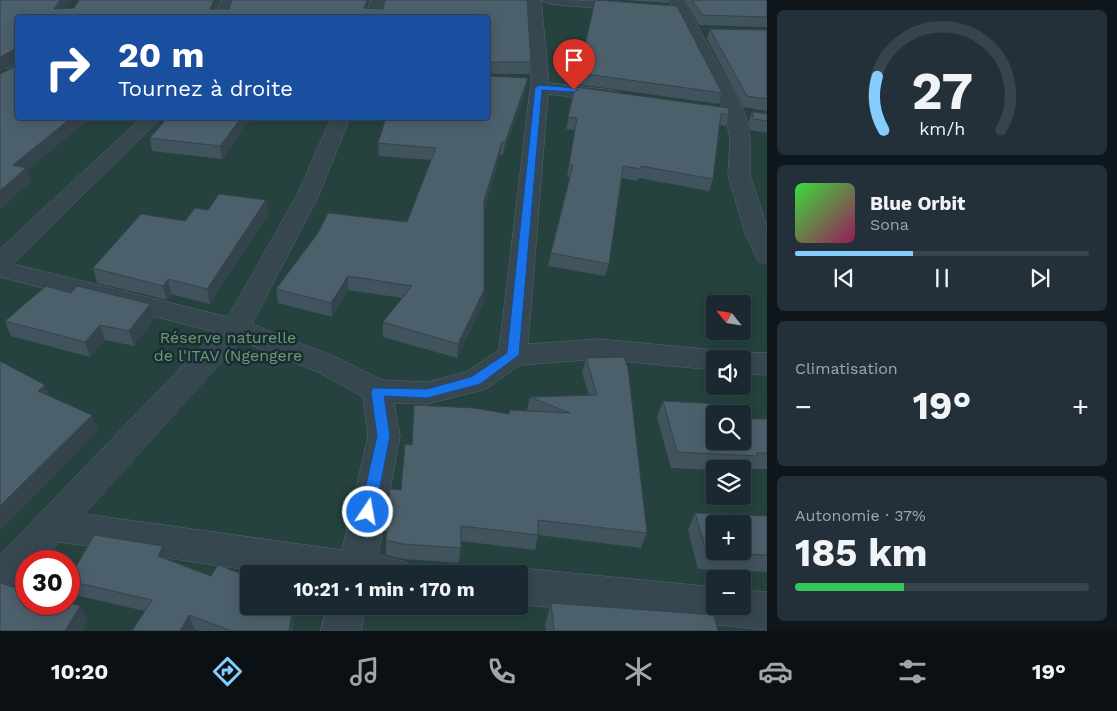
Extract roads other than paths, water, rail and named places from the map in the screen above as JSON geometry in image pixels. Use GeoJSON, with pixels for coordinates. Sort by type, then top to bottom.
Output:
{"type":"FeatureCollection","features":[{"type":"Feature","properties":{"kind":"street"},"geometry":{"type":"LineString","coordinates":[[222,15],[229,0]]}},
{"type":"Feature","properties":{"kind":"street"},"geometry":{"type":"LineString","coordinates":[[375,15],[378,0]]}},
{"type":"Feature","properties":{"kind":"street"},"geometry":{"type":"LineString","coordinates":[[513,355],[534,84],[534,0]]}},
{"type":"Feature","properties":{"kind":"street"},"geometry":{"type":"LineString","coordinates":[[549,0],[643,7]]}},
{"type":"Feature","properties":{"kind":"street"},"geometry":{"type":"LineString","coordinates":[[661,9],[678,5],[743,114],[739,175],[756,233],[767,256]]}},
{"type":"Feature","properties":{"kind":"street"},"geometry":{"type":"LineString","coordinates":[[694,32],[712,32]]}},
{"type":"Feature","properties":{"kind":"street"},"geometry":{"type":"LineString","coordinates":[[0,62],[15,63]]}},
{"type":"Feature","properties":{"kind":"street"},"geometry":{"type":"LineString","coordinates":[[0,81],[15,70]]}},
{"type":"Feature","properties":{"kind":"street"},"geometry":{"type":"LineString","coordinates":[[534,84],[633,99]]}},
{"type":"Feature","properties":{"kind":"street"},"geometry":{"type":"LineString","coordinates":[[709,109],[743,114]]}},
{"type":"Feature","properties":{"kind":"street"},"geometry":{"type":"LineString","coordinates":[[0,263],[150,120]]}},
{"type":"Feature","properties":{"kind":"street"},"geometry":{"type":"LineString","coordinates":[[0,582],[236,328],[308,195],[340,120]]}},
{"type":"Feature","properties":{"kind":"street"},"geometry":{"type":"LineString","coordinates":[[0,269],[236,328],[330,366],[377,392],[427,393],[475,381],[513,355],[599,350],[706,359]]}},
{"type":"Feature","properties":{"kind":"street"},"geometry":{"type":"LineString","coordinates":[[751,363],[767,364]]}},
{"type":"Feature","properties":{"kind":"street"},"geometry":{"type":"LineString","coordinates":[[356,565],[384,436],[377,392]]}},
{"type":"Feature","properties":{"kind":"street"},"geometry":{"type":"LineString","coordinates":[[53,525],[259,565]]}},
{"type":"Feature","properties":{"kind":"street"},"geometry":{"type":"LineString","coordinates":[[528,587],[767,611]]}},
{"type":"Feature","properties":{"kind":"street"},"geometry":{"type":"LineString","coordinates":[[342,631],[345,615]]}},
{"type":"Feature","properties":{"kind":"park label","name":"Réserve naturelle de l'ITAV (Ngengere"},"geometry":{"type":"Point","coordinates":[228,346]}}]}
